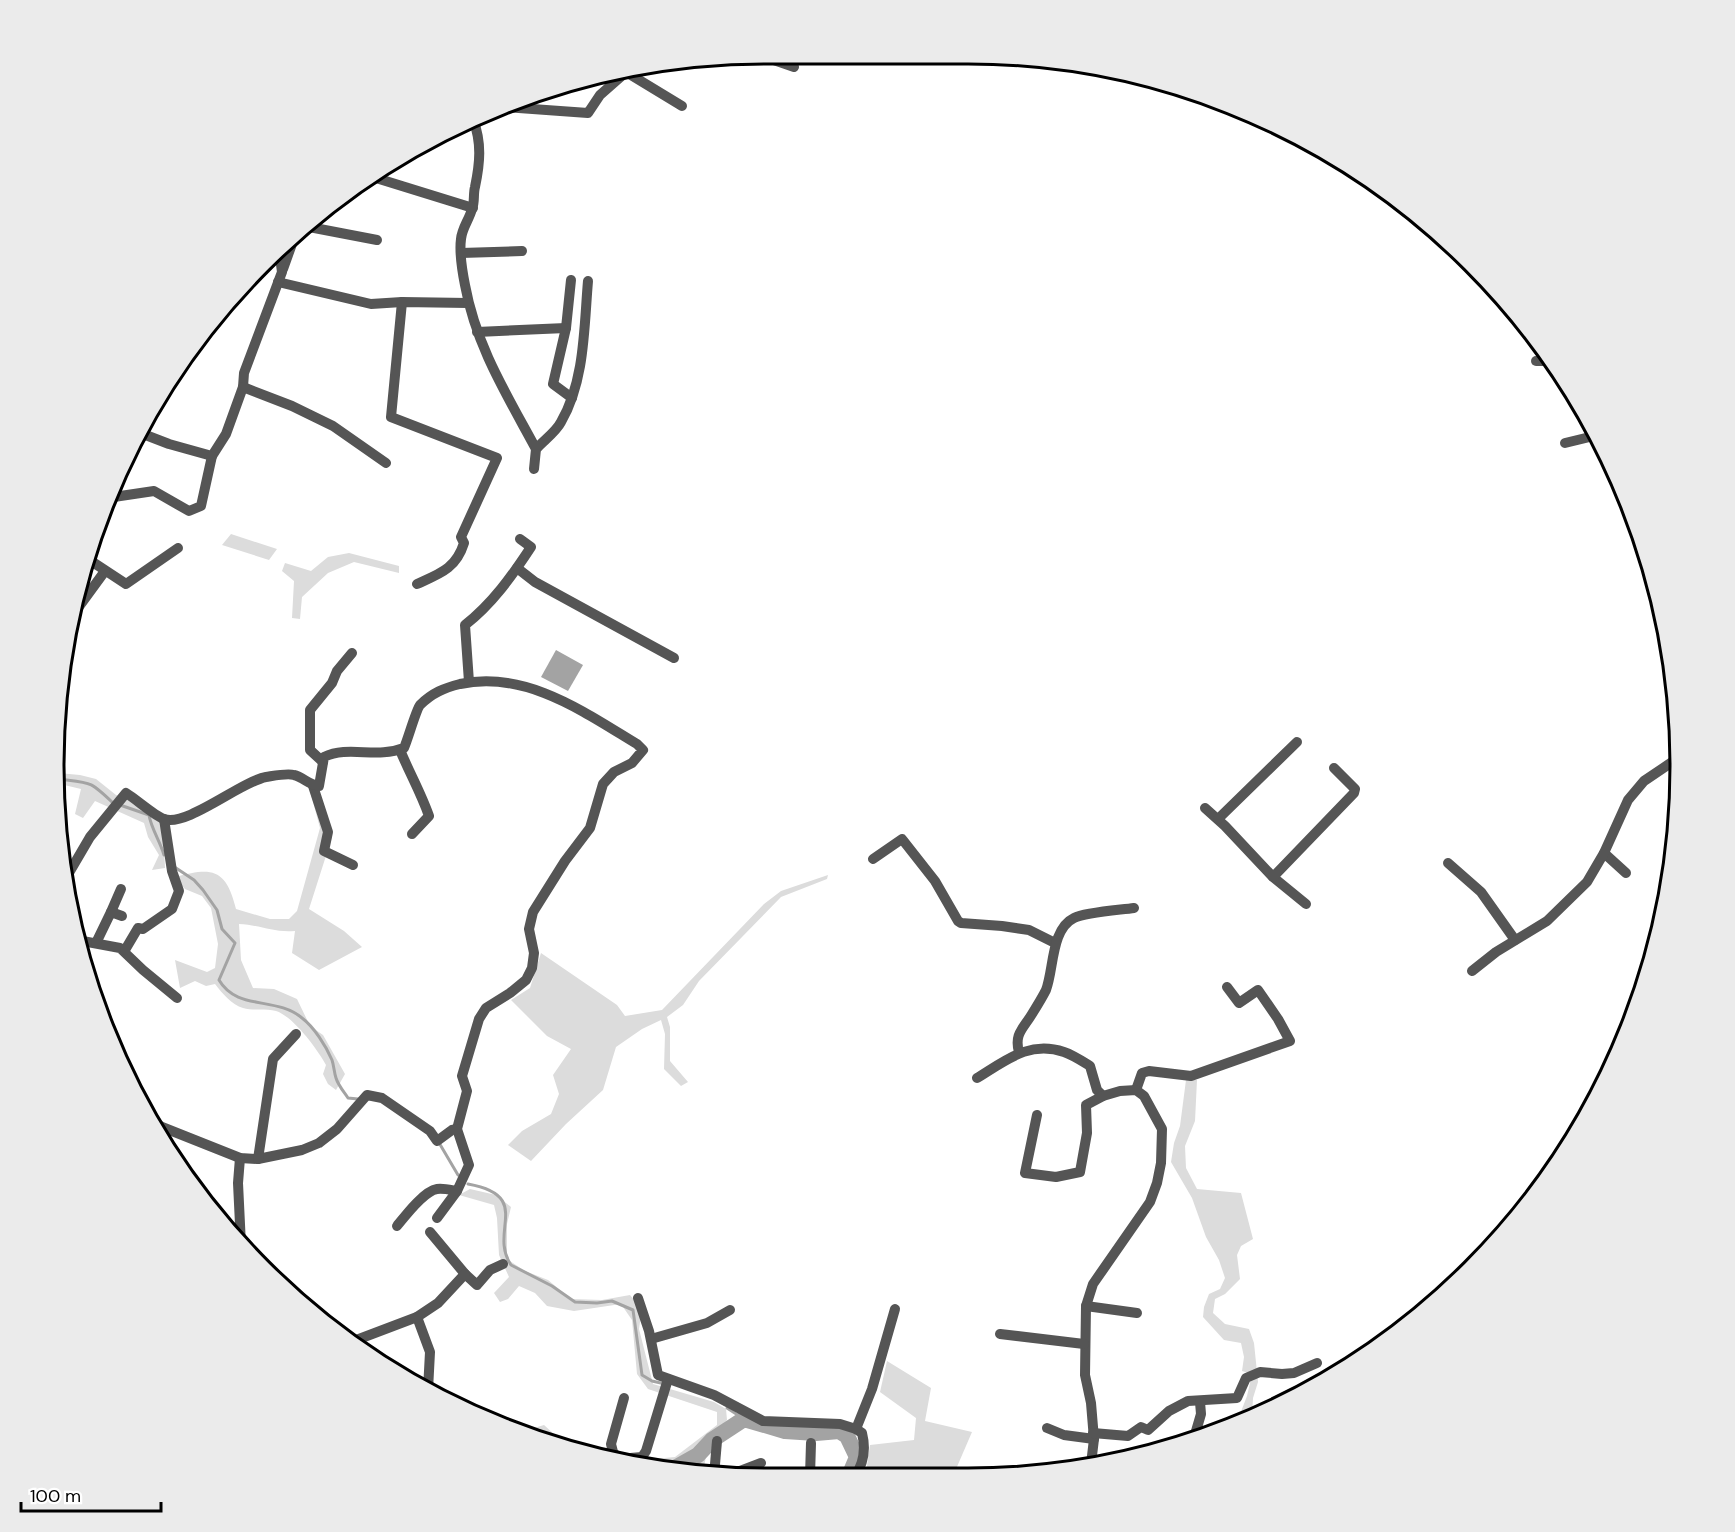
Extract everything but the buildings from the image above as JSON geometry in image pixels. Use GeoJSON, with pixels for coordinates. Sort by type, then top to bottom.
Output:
{"type":"FeatureCollection","features":[{"type":"Feature","properties":{"kind":"street"},"geometry":{"type":"LineString","coordinates":[[785,64],[794,67]]}},
{"type":"Feature","properties":{"kind":"street"},"geometry":{"type":"LineString","coordinates":[[633,77],[682,106]]}},
{"type":"Feature","properties":{"kind":"street"},"geometry":{"type":"LineString","coordinates":[[524,108],[588,113],[600,95],[616,81]]}},
{"type":"Feature","properties":{"kind":"street"},"geometry":{"type":"LineString","coordinates":[[474,129],[480,147],[473,208],[463,229],[461,253],[468,303],[490,363],[536,449],[534,469]]}},
{"type":"Feature","properties":{"kind":"street"},"geometry":{"type":"LineString","coordinates":[[381,180],[473,208]]}},
{"type":"Feature","properties":{"kind":"street"},"geometry":{"type":"LineString","coordinates":[[316,228],[377,240]]}},
{"type":"Feature","properties":{"kind":"street"},"geometry":{"type":"LineString","coordinates":[[461,253],[522,251]]}},
{"type":"Feature","properties":{"kind":"street"},"geometry":{"type":"LineString","coordinates":[[119,496],[154,491],[189,511],[201,506],[212,456],[226,434],[243,387],[244,373],[289,252]]}},
{"type":"Feature","properties":{"kind":"street"},"geometry":{"type":"LineString","coordinates":[[279,261],[280,277]]}},
{"type":"Feature","properties":{"kind":"street"},"geometry":{"type":"LineString","coordinates":[[280,277],[371,304],[468,303]]}},
{"type":"Feature","properties":{"kind":"street"},"geometry":{"type":"LineString","coordinates":[[571,280],[566,328],[553,384],[572,398]]}},
{"type":"Feature","properties":{"kind":"street"},"geometry":{"type":"LineString","coordinates":[[536,449],[561,424],[575,389],[583,344],[588,281]]}},
{"type":"Feature","properties":{"kind":"street"},"geometry":{"type":"LineString","coordinates":[[402,302],[391,417],[497,458],[461,537],[464,543],[461,553],[449,569],[417,584]]}},
{"type":"Feature","properties":{"kind":"street"},"geometry":{"type":"LineString","coordinates":[[477,332],[566,328]]}},
{"type":"Feature","properties":{"kind":"street"},"geometry":{"type":"LineString","coordinates":[[1536,362],[1542,362]]}},
{"type":"Feature","properties":{"kind":"street"},"geometry":{"type":"LineString","coordinates":[[243,387],[292,406],[333,426],[386,463]]}},
{"type":"Feature","properties":{"kind":"street"},"geometry":{"type":"LineString","coordinates":[[147,436],[212,456]]}},
{"type":"Feature","properties":{"kind":"street"},"geometry":{"type":"LineString","coordinates":[[1565,443],[1588,437]]}},
{"type":"Feature","properties":{"kind":"street"},"geometry":{"type":"LineString","coordinates":[[469,682],[465,625],[482,612],[531,547],[520,539]]}},
{"type":"Feature","properties":{"kind":"street"},"geometry":{"type":"LineString","coordinates":[[95,564],[126,584],[178,548]]}},
{"type":"Feature","properties":{"kind":"street"},"geometry":{"type":"LineString","coordinates":[[517,568],[535,582],[674,658]]}},
{"type":"Feature","properties":{"kind":"street"},"geometry":{"type":"LineString","coordinates":[[85,599],[105,571]]}},
{"type":"Feature","properties":{"kind":"street"},"geometry":{"type":"LineString","coordinates":[[323,762],[310,750],[309,710],[332,683],[337,670],[352,653]]}},
{"type":"Feature","properties":{"kind":"street"},"geometry":{"type":"LineString","coordinates":[[72,867],[90,837],[126,793],[164,819],[174,820],[194,814],[264,777],[294,775],[313,786],[319,786],[324,757],[334,752],[376,754],[404,748],[418,707],[442,688],[469,682],[517,683],[532,688],[576,708],[637,744],[643,750],[632,763],[614,772],[603,784],[590,828],[565,861],[533,912],[529,929],[534,953],[532,968],[526,980],[486,1008],[479,1019],[462,1077],[467,1091],[457,1129],[469,1165],[457,1191],[437,1218]]}},
{"type":"Feature","properties":{"kind":"street"},"geometry":{"type":"LineString","coordinates":[[1218,819],[1297,742]]}},
{"type":"Feature","properties":{"kind":"street"},"geometry":{"type":"LineString","coordinates":[[400,750],[421,792],[429,816],[412,834]]}},
{"type":"Feature","properties":{"kind":"street"},"geometry":{"type":"LineString","coordinates":[[1472,971],[1496,952],[1538,927],[1563,907],[1587,882],[1604,853],[1628,800],[1644,781],[1670,763]]}},
{"type":"Feature","properties":{"kind":"street"},"geometry":{"type":"LineString","coordinates":[[1273,877],[1354,793],[1355,789],[1334,768]]}},
{"type":"Feature","properties":{"kind":"street"},"geometry":{"type":"LineString","coordinates":[[313,786],[328,832],[324,851],[353,865]]}},
{"type":"Feature","properties":{"kind":"street"},"geometry":{"type":"LineString","coordinates":[[1205,808],[1273,877],[1306,904]]}},
{"type":"Feature","properties":{"kind":"street"},"geometry":{"type":"LineString","coordinates":[[125,950],[138,928],[143,929],[172,909],[179,891],[172,871],[164,819]]}},
{"type":"Feature","properties":{"kind":"street"},"geometry":{"type":"LineString","coordinates":[[873,859],[902,839],[935,881],[958,921],[1029,930],[1055,943]]}},
{"type":"Feature","properties":{"kind":"street"},"geometry":{"type":"LineString","coordinates":[[1604,853],[1626,873]]}},
{"type":"Feature","properties":{"kind":"street"},"geometry":{"type":"LineString","coordinates":[[1448,864],[1481,892],[1515,940]]}},
{"type":"Feature","properties":{"kind":"street"},"geometry":{"type":"LineString","coordinates":[[96,943],[117,914],[121,889]]}},
{"type":"Feature","properties":{"kind":"street"},"geometry":{"type":"LineString","coordinates":[[1019,1052],[1017,1042],[1019,1034],[1045,992],[1051,973],[1055,943],[1067,923],[1074,918],[1134,908]]}},
{"type":"Feature","properties":{"kind":"street"},"geometry":{"type":"LineString","coordinates":[[87,942],[125,950],[143,970],[177,998]]}},
{"type":"Feature","properties":{"kind":"street"},"geometry":{"type":"LineString","coordinates":[[1136,1090],[1142,1073],[1149,1071],[1191,1076],[1290,1041],[1258,990],[1239,1003],[1227,987]]}},
{"type":"Feature","properties":{"kind":"street"},"geometry":{"type":"LineString","coordinates":[[258,1159],[273,1059],[296,1034]]}},
{"type":"Feature","properties":{"kind":"street"},"geometry":{"type":"LineString","coordinates":[[977,1078],[1019,1052],[1036,1049],[1064,1052],[1090,1066],[1097,1090],[1103,1096]]}},
{"type":"Feature","properties":{"kind":"street"},"geometry":{"type":"LineString","coordinates":[[1037,1115],[1025,1173],[1056,1177],[1080,1172],[1087,1133],[1086,1105],[1103,1096],[1120,1091],[1136,1090],[1144,1096],[1162,1129],[1161,1163],[1150,1202],[1093,1284],[1086,1306],[1085,1375],[1091,1403],[1094,1436],[1091,1456]]}},
{"type":"Feature","properties":{"kind":"street"},"geometry":{"type":"LineString","coordinates":[[165,1128],[240,1158],[258,1159],[302,1150],[319,1143],[337,1129],[367,1095],[382,1098],[430,1131],[437,1141],[457,1129]]}},
{"type":"Feature","properties":{"kind":"street"},"geometry":{"type":"LineString","coordinates":[[240,1158],[238,1183],[241,1231]]}},
{"type":"Feature","properties":{"kind":"street"},"geometry":{"type":"LineString","coordinates":[[397,1226],[412,1207],[432,1191],[438,1189],[457,1191]]}},
{"type":"Feature","properties":{"kind":"street"},"geometry":{"type":"LineString","coordinates":[[430,1232],[477,1285],[490,1270],[503,1264]]}},
{"type":"Feature","properties":{"kind":"street"},"geometry":{"type":"LineString","coordinates":[[361,1338],[417,1317],[438,1303],[465,1274]]}},
{"type":"Feature","properties":{"kind":"street"},"geometry":{"type":"LineString","coordinates":[[638,1298],[651,1339],[658,1375],[714,1395],[763,1421],[840,1424],[856,1429],[861,1433],[864,1454],[860,1468]]}},
{"type":"Feature","properties":{"kind":"street"},"geometry":{"type":"LineString","coordinates":[[1086,1306],[1137,1313]]}},
{"type":"Feature","properties":{"kind":"street"},"geometry":{"type":"LineString","coordinates":[[856,1429],[872,1389],[895,1309]]}},
{"type":"Feature","properties":{"kind":"street"},"geometry":{"type":"LineString","coordinates":[[651,1339],[707,1323],[730,1310]]}},
{"type":"Feature","properties":{"kind":"street"},"geometry":{"type":"LineString","coordinates":[[417,1317],[430,1352],[428,1381]]}},
{"type":"Feature","properties":{"kind":"street"},"geometry":{"type":"LineString","coordinates":[[1000,1334],[1084,1344]]}},
{"type":"Feature","properties":{"kind":"street"},"geometry":{"type":"LineString","coordinates":[[1047,1428],[1064,1435],[1128,1436],[1141,1427],[1148,1430],[1169,1412],[1188,1401],[1237,1398],[1246,1378],[1260,1372],[1294,1373],[1317,1363]]}},
{"type":"Feature","properties":{"kind":"street"},"geometry":{"type":"LineString","coordinates":[[643,1456],[646,1452],[668,1379]]}},
{"type":"Feature","properties":{"kind":"street"},"geometry":{"type":"LineString","coordinates":[[613,1450],[611,1444],[624,1398]]}},
{"type":"Feature","properties":{"kind":"street"},"geometry":{"type":"LineString","coordinates":[[1197,1429],[1201,1414],[1200,1402]]}},
{"type":"Feature","properties":{"kind":"street"},"geometry":{"type":"LineString","coordinates":[[715,1465],[717,1441]]}},
{"type":"Feature","properties":{"kind":"street"},"geometry":{"type":"LineString","coordinates":[[810,1468],[811,1443]]}},
{"type":"Feature","properties":{"kind":"street"},"geometry":{"type":"LineString","coordinates":[[751,1467],[761,1464]]}},
{"type":"Feature","properties":{"kind":"shaded area"},"geometry":{"type":"Polygon","coordinates":[[[231,534],[277,549],[269,560],[222,545],[231,534]]]}},
{"type":"Feature","properties":{"kind":"shaded area"},"geometry":{"type":"Polygon","coordinates":[[[349,553],[399,566],[399,573],[354,562],[328,573],[302,597],[300,619],[292,618],[294,581],[282,571],[285,563],[311,571],[328,557],[349,553]]]}},
{"type":"Feature","properties":{"kind":"shaded area"},"geometry":{"type":"Polygon","coordinates":[[[556,650],[583,665],[568,691],[541,677],[556,650]]]}},
{"type":"Feature","properties":{"kind":"shaded area"},"geometry":{"type":"Polygon","coordinates":[[[64,774],[96,779],[116,795],[143,804],[163,826],[165,868],[152,870],[159,855],[148,837],[144,823],[95,801],[83,818],[75,814],[81,789],[65,785],[64,774]]]}},
{"type":"Feature","properties":{"kind":"shaded area"},"geometry":{"type":"Polygon","coordinates":[[[310,791],[332,837],[309,909],[344,931],[362,947],[319,970],[292,953],[295,931],[280,931],[239,924],[241,960],[253,988],[274,989],[297,999],[310,1026],[323,1035],[345,1074],[336,1090],[328,1084],[323,1074],[326,1065],[290,1019],[276,1011],[247,1009],[239,1006],[215,984],[206,986],[195,981],[180,988],[175,960],[207,972],[215,968],[218,944],[211,908],[202,896],[185,889],[175,877],[199,872],[216,874],[227,885],[236,909],[270,919],[289,919],[297,911],[320,828],[310,791]]]}},
{"type":"Feature","properties":{"kind":"shaded area"},"geometry":{"type":"Polygon","coordinates":[[[828,875],[827,879],[781,897],[699,981],[683,1005],[667,1017],[670,1027],[670,1061],[688,1082],[681,1086],[664,1069],[665,1034],[661,1020],[642,1029],[616,1047],[603,1090],[531,1161],[508,1145],[522,1131],[551,1114],[559,1094],[553,1075],[571,1049],[547,1036],[511,1000],[530,988],[541,953],[617,1005],[625,1016],[662,1010],[764,904],[781,891],[828,875]]]}},
{"type":"Feature","properties":{"kind":"shaded area"},"geometry":{"type":"Polygon","coordinates":[[[1186,1080],[1197,1080],[1195,1121],[1185,1146],[1186,1168],[1197,1189],[1241,1193],[1253,1239],[1241,1246],[1237,1255],[1240,1279],[1225,1294],[1215,1299],[1213,1313],[1225,1324],[1249,1329],[1254,1343],[1258,1382],[1253,1407],[1241,1412],[1252,1374],[1242,1371],[1244,1357],[1241,1343],[1224,1340],[1203,1317],[1209,1294],[1220,1289],[1225,1278],[1219,1260],[1206,1237],[1192,1198],[1171,1162],[1180,1126],[1186,1080]]]}},
{"type":"Feature","properties":{"kind":"shaded area"},"geometry":{"type":"Polygon","coordinates":[[[470,1189],[496,1195],[511,1207],[507,1224],[507,1259],[525,1271],[548,1280],[571,1299],[602,1300],[630,1295],[642,1309],[639,1329],[653,1384],[714,1402],[726,1409],[727,1420],[709,1441],[704,1464],[658,1459],[675,1457],[717,1425],[717,1412],[648,1389],[637,1374],[632,1320],[621,1304],[574,1311],[547,1306],[535,1293],[519,1286],[508,1299],[500,1302],[494,1293],[509,1277],[499,1255],[494,1205],[459,1195],[470,1189]]]}},
{"type":"Feature","properties":{"kind":"shaded area"},"geometry":{"type":"Polygon","coordinates":[[[887,1361],[931,1388],[925,1421],[972,1432],[956,1468],[867,1468],[870,1445],[914,1440],[916,1418],[880,1392],[887,1361]]]}},
{"type":"Feature","properties":{"kind":"shaded area"},"geometry":{"type":"Polygon","coordinates":[[[544,1425],[554,1434],[541,1430],[535,1428],[544,1425]]]}},
{"type":"Feature","properties":{"kind":"waterway"},"geometry":{"type":"LineString","coordinates":[[65,780],[94,786],[113,803]]}},
{"type":"Feature","properties":{"kind":"waterway"},"geometry":{"type":"LineString","coordinates":[[120,805],[149,815],[164,855]]}},
{"type":"Feature","properties":{"kind":"waterway"},"geometry":{"type":"LineString","coordinates":[[173,866],[194,880],[203,890],[217,910],[222,929],[235,943],[219,980],[236,996],[281,1007],[302,1018],[319,1037],[333,1062],[336,1078],[341,1088],[348,1098],[358,1099]]}},
{"type":"Feature","properties":{"kind":"waterway"},"geometry":{"type":"LineString","coordinates":[[438,1141],[458,1175]]}},
{"type":"Feature","properties":{"kind":"waterway"},"geometry":{"type":"LineString","coordinates":[[468,1184],[488,1190],[499,1197],[505,1206],[505,1252],[511,1265],[552,1286],[575,1302],[612,1301],[633,1310],[642,1375],[652,1381],[665,1384]]}},
{"type":"Feature","properties":{"kind":"waterway"},"geometry":{"type":"LineString","coordinates":[[727,1408],[744,1419]]}},
{"type":"Feature","properties":{"kind":"waterway"},"geometry":{"type":"LineString","coordinates":[[685,1462],[698,1455],[712,1440],[744,1419],[785,1431],[816,1433],[839,1431],[847,1436],[857,1457],[852,1468]]}}]}
